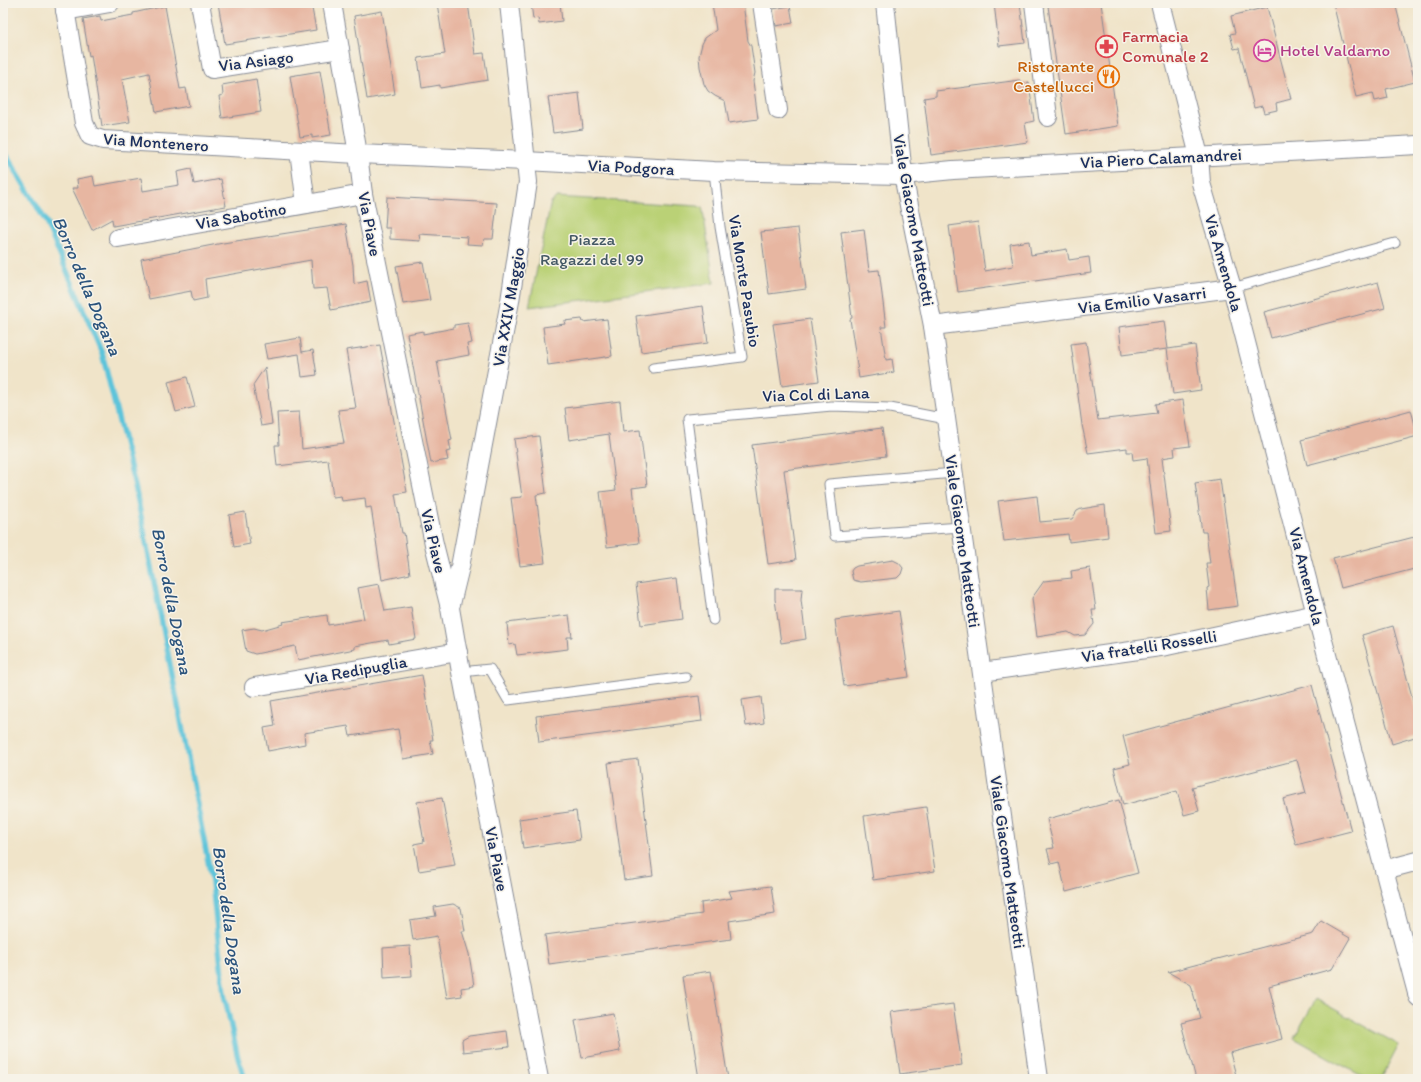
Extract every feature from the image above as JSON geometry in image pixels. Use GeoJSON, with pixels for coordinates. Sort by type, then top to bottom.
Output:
{"type":"FeatureCollection","features":[{"type":"Feature","properties":{"kind":"street"},"geometry":{"type":"LineString","coordinates":[[65,7],[110,3]]}},
{"type":"Feature","properties":{"kind":"street","name":"Via Asiago"},"geometry":{"type":"LineString","coordinates":[[200,3],[212,69],[340,49]]}},
{"type":"Feature","properties":{"kind":"street","name":"Via Piave"},"geometry":{"type":"LineString","coordinates":[[332,3],[358,154],[363,194],[434,544],[450,608],[539,1079]]}},
{"type":"Feature","properties":{"kind":"street","name":"Via XXIV Maggio"},"geometry":{"type":"LineString","coordinates":[[450,608],[460,567],[510,301],[528,182],[509,3]]}},
{"type":"Feature","properties":{"kind":"street"},"geometry":{"type":"LineString","coordinates":[[762,3],[778,110]]}},
{"type":"Feature","properties":{"kind":"street","name":"Viale Giacomo Matteotti"},"geometry":{"type":"LineString","coordinates":[[885,3],[903,175],[933,326],[1039,1079]]}},
{"type":"Feature","properties":{"kind":"street"},"geometry":{"type":"LineString","coordinates":[[1034,3],[1048,117]]}},
{"type":"Feature","properties":{"kind":"street","name":"Via Amendola"},"geometry":{"type":"LineString","coordinates":[[1160,3],[1198,156],[1201,183],[1232,288],[1316,614],[1418,997]]}},
{"type":"Feature","properties":{"kind":"street","name":"Via Montenero"},"geometry":{"type":"LineString","coordinates":[[65,7],[84,123],[90,136],[102,140],[358,154]]}},
{"type":"Feature","properties":{"kind":"street","name":"Via Piero Calamandrei"},"geometry":{"type":"LineString","coordinates":[[903,175],[953,170],[1418,145]]}},
{"type":"Feature","properties":{"kind":"street"},"geometry":{"type":"LineString","coordinates":[[300,151],[306,204]]}},
{"type":"Feature","properties":{"kind":"street","name":"Via Podgora"},"geometry":{"type":"LineString","coordinates":[[358,154],[714,171],[903,175]]}},
{"type":"Feature","properties":{"kind":"street","name":"Via Sabotino"},"geometry":{"type":"LineString","coordinates":[[118,238],[363,194]]}},
{"type":"Feature","properties":{"kind":"street","name":"Via Emilio Vasarri"},"geometry":{"type":"LineString","coordinates":[[933,326],[1232,288]]}},
{"type":"Feature","properties":{"kind":"street","name":"Via fratelli Rosselli"},"geometry":{"type":"LineString","coordinates":[[982,672],[1167,646],[1316,614]]}},
{"type":"Feature","properties":{"kind":"street","name":"Via Redipuglia"},"geometry":{"type":"LineString","coordinates":[[254,687],[458,652]]}},
{"type":"Feature","properties":{"kind":"street"},"geometry":{"type":"LineString","coordinates":[[1384,870],[1418,861]]}},
{"type":"Feature","properties":{"kind":"lane","name":"Via Monte Pasubio"},"geometry":{"type":"LineString","coordinates":[[653,368],[742,357],[720,227],[714,171]]}},
{"type":"Feature","properties":{"kind":"lane","name":"Via Emilio Vasarri"},"geometry":{"type":"LineString","coordinates":[[1232,288],[1395,243]]}},
{"type":"Feature","properties":{"kind":"lane","name":"Via Col di Lana"},"geometry":{"type":"LineString","coordinates":[[713,620],[687,419],[832,406],[890,408],[946,419]]}},
{"type":"Feature","properties":{"kind":"lane"},"geometry":{"type":"LineString","coordinates":[[954,473],[829,484],[835,536],[961,527]]}},
{"type":"Feature","properties":{"kind":"lane"},"geometry":{"type":"LineString","coordinates":[[461,672],[490,669],[508,700],[686,677]]}},
{"type":"Feature","properties":{"kind":"green space","name":"Piazza Ragazzi del 99"},"geometry":{"type":"Polygon","coordinates":[[[557,197],[698,206],[702,208],[714,283],[529,307],[551,202],[557,197]]]}},
{"type":"Feature","properties":{"kind":"green space"},"geometry":{"type":"Polygon","coordinates":[[[1316,999],[1399,1045],[1381,1079],[1367,1079],[1294,1038],[1316,999]]]}},
{"type":"Feature","properties":{"kind":"building"},"geometry":{"type":"Polygon","coordinates":[[[218,3],[311,3],[316,30],[225,44],[218,3]]]}},
{"type":"Feature","properties":{"kind":"building"},"geometry":{"type":"Polygon","coordinates":[[[437,3],[468,3],[475,54],[484,53],[488,80],[440,88],[440,85],[422,88],[418,58],[445,54],[437,3]]]}},
{"type":"Feature","properties":{"kind":"building"},"geometry":{"type":"Polygon","coordinates":[[[531,3],[560,3],[562,21],[539,24],[538,18],[533,19],[531,3]]]}},
{"type":"Feature","properties":{"kind":"building"},"geometry":{"type":"Polygon","coordinates":[[[712,3],[743,3],[748,41],[751,46],[755,73],[753,81],[758,119],[729,123],[725,101],[708,91],[704,84],[699,56],[705,38],[716,30],[712,3]]]}},
{"type":"Feature","properties":{"kind":"building"},"geometry":{"type":"Polygon","coordinates":[[[994,3],[1020,3],[1025,43],[999,46],[994,3]]]}},
{"type":"Feature","properties":{"kind":"building"},"geometry":{"type":"Polygon","coordinates":[[[1073,3],[1101,3],[1118,126],[1066,134],[1048,6],[1073,3]]]}},
{"type":"Feature","properties":{"kind":"building"},"geometry":{"type":"Polygon","coordinates":[[[1333,3],[1395,3],[1415,82],[1386,89],[1388,98],[1375,101],[1373,93],[1356,97],[1333,3]]]}},
{"type":"Feature","properties":{"kind":"building"},"geometry":{"type":"Polygon","coordinates":[[[165,6],[180,89],[186,88],[189,106],[156,112],[149,73],[122,79],[130,122],[102,126],[91,55],[89,56],[83,19],[100,16],[101,21],[133,15],[133,13],[165,6]]]}},
{"type":"Feature","properties":{"kind":"building"},"geometry":{"type":"Polygon","coordinates":[[[790,6],[793,23],[776,26],[773,9],[790,6]]]}},
{"type":"Feature","properties":{"kind":"building"},"geometry":{"type":"Polygon","coordinates":[[[1267,7],[1291,99],[1276,103],[1277,110],[1264,113],[1262,106],[1254,108],[1239,48],[1234,49],[1230,34],[1235,33],[1231,16],[1267,7]]]}},
{"type":"Feature","properties":{"kind":"building"},"geometry":{"type":"Polygon","coordinates":[[[382,11],[395,94],[367,99],[354,16],[382,11]]]}},
{"type":"Feature","properties":{"kind":"building"},"geometry":{"type":"Polygon","coordinates":[[[320,71],[331,135],[312,138],[312,135],[300,137],[290,76],[320,71]]]}},
{"type":"Feature","properties":{"kind":"building"},"geometry":{"type":"Polygon","coordinates":[[[256,79],[261,112],[222,118],[219,96],[223,95],[222,85],[256,79]]]}},
{"type":"Feature","properties":{"kind":"building"},"geometry":{"type":"Polygon","coordinates":[[[1020,80],[1020,84],[1029,82],[1034,121],[1025,123],[1028,142],[931,155],[924,98],[936,96],[936,91],[1020,80]]]}},
{"type":"Feature","properties":{"kind":"building"},"geometry":{"type":"Polygon","coordinates":[[[579,93],[583,129],[553,133],[548,97],[579,93]]]}},
{"type":"Feature","properties":{"kind":"building"},"geometry":{"type":"Polygon","coordinates":[[[191,169],[194,184],[221,179],[226,206],[113,226],[112,219],[92,230],[72,188],[78,188],[77,179],[93,176],[95,186],[141,178],[143,191],[179,185],[177,172],[191,169]]]}},
{"type":"Feature","properties":{"kind":"building"},"geometry":{"type":"Polygon","coordinates":[[[387,197],[497,203],[493,239],[484,239],[483,245],[467,244],[468,237],[419,234],[420,241],[390,239],[390,228],[385,228],[387,197]]]}},
{"type":"Feature","properties":{"kind":"building"},"geometry":{"type":"Polygon","coordinates":[[[978,222],[985,271],[1013,266],[1010,244],[1029,241],[1031,255],[1067,249],[1069,260],[1089,257],[1091,273],[958,292],[949,226],[978,222]]]}},
{"type":"Feature","properties":{"kind":"building"},"geometry":{"type":"Polygon","coordinates":[[[346,224],[353,265],[354,284],[367,281],[371,302],[331,310],[327,288],[313,289],[311,260],[205,279],[207,298],[193,301],[191,291],[149,299],[141,259],[223,243],[346,224]]]}},
{"type":"Feature","properties":{"kind":"building"},"geometry":{"type":"Polygon","coordinates":[[[798,228],[806,289],[769,294],[761,232],[798,228]]]}},
{"type":"Feature","properties":{"kind":"building"},"geometry":{"type":"Polygon","coordinates":[[[864,229],[869,271],[879,270],[886,327],[881,327],[886,360],[892,359],[894,372],[859,378],[850,319],[852,318],[841,232],[864,229]]]}},
{"type":"Feature","properties":{"kind":"building"},"geometry":{"type":"Polygon","coordinates":[[[423,262],[430,300],[403,304],[396,266],[423,262]]]}},
{"type":"Feature","properties":{"kind":"building"},"geometry":{"type":"Polygon","coordinates":[[[1378,282],[1385,308],[1271,338],[1264,312],[1378,282]]]}},
{"type":"Feature","properties":{"kind":"building"},"geometry":{"type":"Polygon","coordinates":[[[703,306],[708,343],[641,352],[636,316],[703,306]]]}},
{"type":"Feature","properties":{"kind":"building"},"geometry":{"type":"Polygon","coordinates":[[[582,319],[583,322],[607,319],[612,356],[548,365],[543,327],[565,324],[564,321],[582,319]]]}},
{"type":"Feature","properties":{"kind":"building"},"geometry":{"type":"Polygon","coordinates":[[[810,319],[819,381],[782,386],[773,324],[810,319]]]}},
{"type":"Feature","properties":{"kind":"building"},"geometry":{"type":"Polygon","coordinates":[[[1164,321],[1168,349],[1195,345],[1201,390],[1173,394],[1167,349],[1122,355],[1119,327],[1164,321]]]}},
{"type":"Feature","properties":{"kind":"building"},"geometry":{"type":"Polygon","coordinates":[[[468,323],[472,343],[467,344],[469,355],[437,361],[452,440],[449,441],[451,451],[446,452],[448,460],[431,463],[407,334],[423,331],[423,334],[454,328],[454,325],[468,323]]]}},
{"type":"Feature","properties":{"kind":"building"},"geometry":{"type":"Polygon","coordinates":[[[300,338],[302,352],[313,350],[317,375],[302,377],[299,354],[267,359],[264,344],[300,338]]]}},
{"type":"Feature","properties":{"kind":"building"},"geometry":{"type":"Polygon","coordinates":[[[1086,342],[1098,420],[1157,413],[1155,404],[1183,400],[1190,446],[1174,448],[1175,456],[1162,458],[1171,531],[1156,533],[1147,458],[1133,460],[1132,452],[1127,452],[1127,448],[1088,453],[1082,425],[1071,344],[1086,342]]]}},
{"type":"Feature","properties":{"kind":"building"},"geometry":{"type":"Polygon","coordinates":[[[380,345],[407,492],[395,494],[402,533],[404,533],[410,574],[382,580],[371,507],[366,508],[365,498],[342,501],[341,496],[333,497],[328,460],[277,466],[275,445],[279,445],[277,413],[299,412],[302,449],[344,443],[338,410],[356,408],[346,350],[380,345]]]}},
{"type":"Feature","properties":{"kind":"building"},"geometry":{"type":"Polygon","coordinates":[[[265,367],[272,424],[261,426],[253,385],[265,367]]]}},
{"type":"Feature","properties":{"kind":"building"},"geometry":{"type":"Polygon","coordinates":[[[187,377],[195,407],[176,412],[168,382],[187,377]]]}},
{"type":"Feature","properties":{"kind":"building"},"geometry":{"type":"Polygon","coordinates":[[[620,401],[623,432],[640,430],[647,486],[632,488],[639,543],[607,547],[600,492],[616,490],[609,434],[569,440],[565,408],[620,401]]]}},
{"type":"Feature","properties":{"kind":"building"},"geometry":{"type":"Polygon","coordinates":[[[1411,410],[1418,436],[1307,465],[1301,440],[1411,410]]]}},
{"type":"Feature","properties":{"kind":"building"},"geometry":{"type":"Polygon","coordinates":[[[882,428],[886,456],[784,470],[796,560],[768,564],[752,445],[882,428]]]}},
{"type":"Feature","properties":{"kind":"building"},"geometry":{"type":"Polygon","coordinates":[[[539,436],[546,493],[536,495],[545,563],[520,566],[511,498],[522,497],[514,439],[539,436]]]}},
{"type":"Feature","properties":{"kind":"building"},"geometry":{"type":"Polygon","coordinates":[[[1220,479],[1238,606],[1209,610],[1207,588],[1209,587],[1206,563],[1210,563],[1206,532],[1202,532],[1195,483],[1220,479]]]}},
{"type":"Feature","properties":{"kind":"building"},"geometry":{"type":"Polygon","coordinates":[[[1037,496],[1040,522],[1072,519],[1077,511],[1081,509],[1105,505],[1108,537],[1069,542],[1068,534],[1004,541],[998,501],[1037,496]]]}},
{"type":"Feature","properties":{"kind":"building"},"geometry":{"type":"Polygon","coordinates":[[[245,512],[250,544],[234,547],[229,515],[245,512]]]}},
{"type":"Feature","properties":{"kind":"building"},"geometry":{"type":"Polygon","coordinates":[[[1418,536],[1418,568],[1341,588],[1333,558],[1418,536]]]}},
{"type":"Feature","properties":{"kind":"building"},"geometry":{"type":"Polygon","coordinates":[[[893,560],[899,563],[903,568],[901,574],[897,578],[861,582],[853,580],[851,571],[857,566],[893,560]]]}},
{"type":"Feature","properties":{"kind":"building"},"geometry":{"type":"Polygon","coordinates":[[[1090,568],[1096,610],[1092,610],[1094,624],[1085,635],[1075,636],[1068,632],[1037,637],[1032,598],[1044,581],[1072,578],[1071,571],[1090,568]]]}},
{"type":"Feature","properties":{"kind":"building"},"geometry":{"type":"Polygon","coordinates":[[[677,578],[682,619],[641,625],[636,584],[677,578]]]}},
{"type":"Feature","properties":{"kind":"building"},"geometry":{"type":"Polygon","coordinates":[[[379,584],[385,611],[411,607],[416,639],[389,644],[388,640],[355,646],[355,649],[298,660],[295,646],[255,654],[246,651],[242,630],[254,628],[262,630],[283,624],[282,622],[327,615],[328,625],[364,619],[358,588],[379,584]]]}},
{"type":"Feature","properties":{"kind":"building"},"geometry":{"type":"Polygon","coordinates":[[[775,589],[802,589],[801,600],[806,639],[781,643],[775,589]]]}},
{"type":"Feature","properties":{"kind":"building"},"geometry":{"type":"Polygon","coordinates":[[[899,611],[909,677],[844,686],[835,620],[899,611]]]}},
{"type":"Feature","properties":{"kind":"building"},"geometry":{"type":"Polygon","coordinates":[[[569,615],[572,637],[567,637],[568,649],[517,655],[515,644],[509,645],[507,623],[569,615]]]}},
{"type":"Feature","properties":{"kind":"building"},"geometry":{"type":"Polygon","coordinates":[[[1393,626],[1418,719],[1418,736],[1392,744],[1362,635],[1393,626]]]}},
{"type":"Feature","properties":{"kind":"building"},"geometry":{"type":"Polygon","coordinates":[[[422,675],[433,740],[430,740],[433,754],[403,759],[398,729],[350,736],[348,726],[304,733],[305,744],[268,751],[264,728],[275,726],[271,701],[422,675]]]}},
{"type":"Feature","properties":{"kind":"building"},"geometry":{"type":"Polygon","coordinates":[[[1312,685],[1351,831],[1296,845],[1283,799],[1306,793],[1297,760],[1192,787],[1199,811],[1184,815],[1177,791],[1123,805],[1114,768],[1130,764],[1123,736],[1312,685]]]}},
{"type":"Feature","properties":{"kind":"building"},"geometry":{"type":"Polygon","coordinates":[[[699,696],[702,721],[539,742],[536,716],[699,696]]]}},
{"type":"Feature","properties":{"kind":"building"},"geometry":{"type":"Polygon","coordinates":[[[761,697],[764,723],[746,726],[742,700],[761,697]]]}},
{"type":"Feature","properties":{"kind":"building"},"geometry":{"type":"Polygon","coordinates":[[[638,759],[653,876],[624,880],[608,763],[638,759]]]}},
{"type":"Feature","properties":{"kind":"building"},"geometry":{"type":"Polygon","coordinates":[[[442,798],[455,865],[419,871],[414,844],[424,842],[417,802],[442,798]]]}},
{"type":"Feature","properties":{"kind":"building"},"geometry":{"type":"Polygon","coordinates":[[[1119,800],[1138,873],[1066,892],[1059,862],[1051,864],[1047,849],[1054,848],[1047,819],[1119,800]]]}},
{"type":"Feature","properties":{"kind":"building"},"geometry":{"type":"Polygon","coordinates":[[[926,807],[935,871],[873,880],[864,816],[926,807]]]}},
{"type":"Feature","properties":{"kind":"building"},"geometry":{"type":"Polygon","coordinates":[[[576,811],[580,840],[523,848],[519,819],[576,811]]]}},
{"type":"Feature","properties":{"kind":"building"},"geometry":{"type":"Polygon","coordinates":[[[771,886],[775,914],[729,921],[731,939],[549,964],[545,935],[702,914],[701,903],[732,898],[729,891],[771,886]]]}},
{"type":"Feature","properties":{"kind":"building"},"geometry":{"type":"Polygon","coordinates":[[[453,904],[461,908],[465,931],[462,931],[469,954],[474,986],[461,988],[462,996],[447,998],[437,936],[413,940],[410,920],[436,916],[434,907],[453,904]]]}},
{"type":"Feature","properties":{"kind":"building"},"geometry":{"type":"Polygon","coordinates":[[[1321,921],[1350,938],[1332,969],[1269,986],[1282,1039],[1230,1053],[1237,1079],[1196,1079],[1181,1023],[1200,1018],[1191,985],[1168,972],[1313,934],[1321,921]]]}},
{"type":"Feature","properties":{"kind":"building"},"geometry":{"type":"Polygon","coordinates":[[[410,946],[412,976],[384,978],[383,948],[410,946]]]}},
{"type":"Feature","properties":{"kind":"building"},"geometry":{"type":"Polygon","coordinates":[[[711,971],[728,1079],[699,1079],[683,975],[711,971]]]}},
{"type":"Feature","properties":{"kind":"building"},"geometry":{"type":"Polygon","coordinates":[[[953,1004],[962,1065],[900,1074],[891,1012],[953,1004]]]}},
{"type":"Feature","properties":{"kind":"building"},"geometry":{"type":"Polygon","coordinates":[[[613,1013],[620,1051],[582,1058],[575,1020],[613,1013]]]}},
{"type":"Feature","properties":{"kind":"building"},"geometry":{"type":"Polygon","coordinates":[[[507,1031],[509,1047],[463,1052],[462,1040],[469,1036],[507,1031]]]}},
{"type":"Feature","properties":{"kind":"waterway","name":"Borro della Dogana"},"geometry":{"type":"LineString","coordinates":[[3,149],[45,220],[102,353],[135,486],[164,633],[212,882],[224,994],[238,1058],[245,1079]]}},
{"type":"Feature","properties":{"kind":"place","name":"Farmacia Comunale 2"},"geometry":{"type":"Point","coordinates":[1106,46]}},
{"type":"Feature","properties":{"kind":"place","name":"Hotel Valdarno"},"geometry":{"type":"Point","coordinates":[1265,50]}},
{"type":"Feature","properties":{"kind":"place","name":"Ristorante Castellucci"},"geometry":{"type":"Point","coordinates":[1109,76]}}]}
